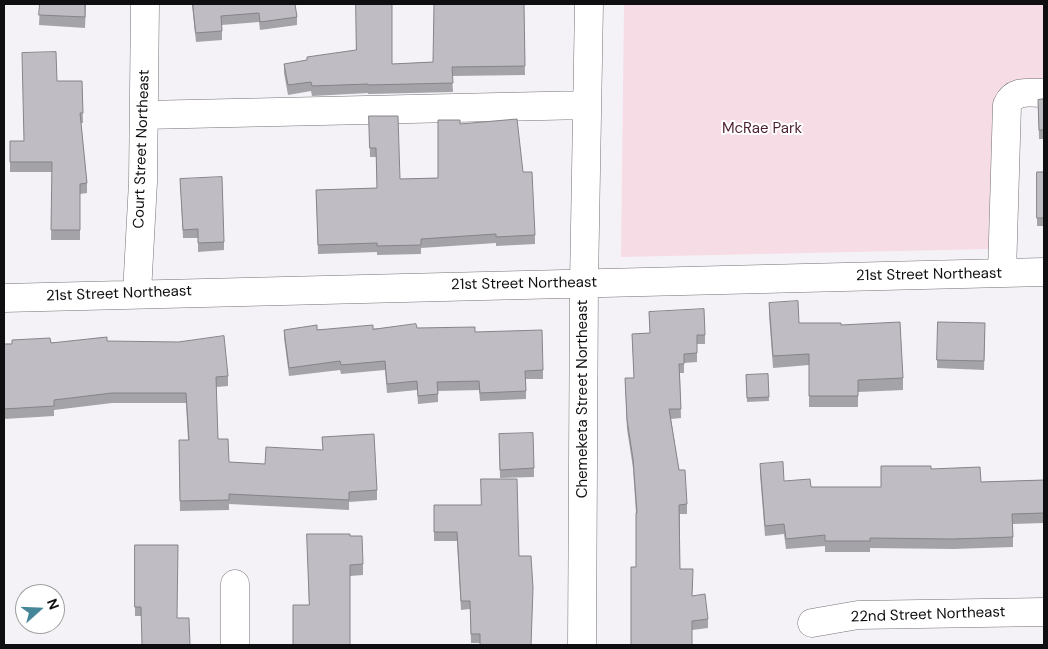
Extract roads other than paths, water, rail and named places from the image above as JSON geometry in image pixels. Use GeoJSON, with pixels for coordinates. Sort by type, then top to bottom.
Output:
{"type":"FeatureCollection","features":[{"type":"Feature","properties":{"kind":"street","name":"Court Street Northeast"},"geometry":{"type":"LineString","coordinates":[[136,293],[143,182],[145,4]]}},
{"type":"Feature","properties":{"kind":"street","name":"Chemeketa Street Northeast"},"geometry":{"type":"LineString","coordinates":[[582,645],[584,283],[589,4]]}},
{"type":"Feature","properties":{"kind":"street"},"geometry":{"type":"LineString","coordinates":[[1002,273],[1007,105],[1010,98],[1016,95],[1044,93]]}},
{"type":"Feature","properties":{"kind":"street"},"geometry":{"type":"LineString","coordinates":[[144,114],[587,105]]}},
{"type":"Feature","properties":{"kind":"street","name":"21st Street Northeast"},"geometry":{"type":"LineString","coordinates":[[4,298],[136,293],[1044,272]]}},
{"type":"Feature","properties":{"kind":"street"},"geometry":{"type":"LineString","coordinates":[[234,645],[235,584]]}},
{"type":"Feature","properties":{"kind":"street","name":"22nd Street Northeast"},"geometry":{"type":"LineString","coordinates":[[812,623],[858,615],[1044,612]]}},
{"type":"Feature","properties":{"kind":"park label","name":"McRae Park"},"geometry":{"type":"Point","coordinates":[762,129]}}]}
